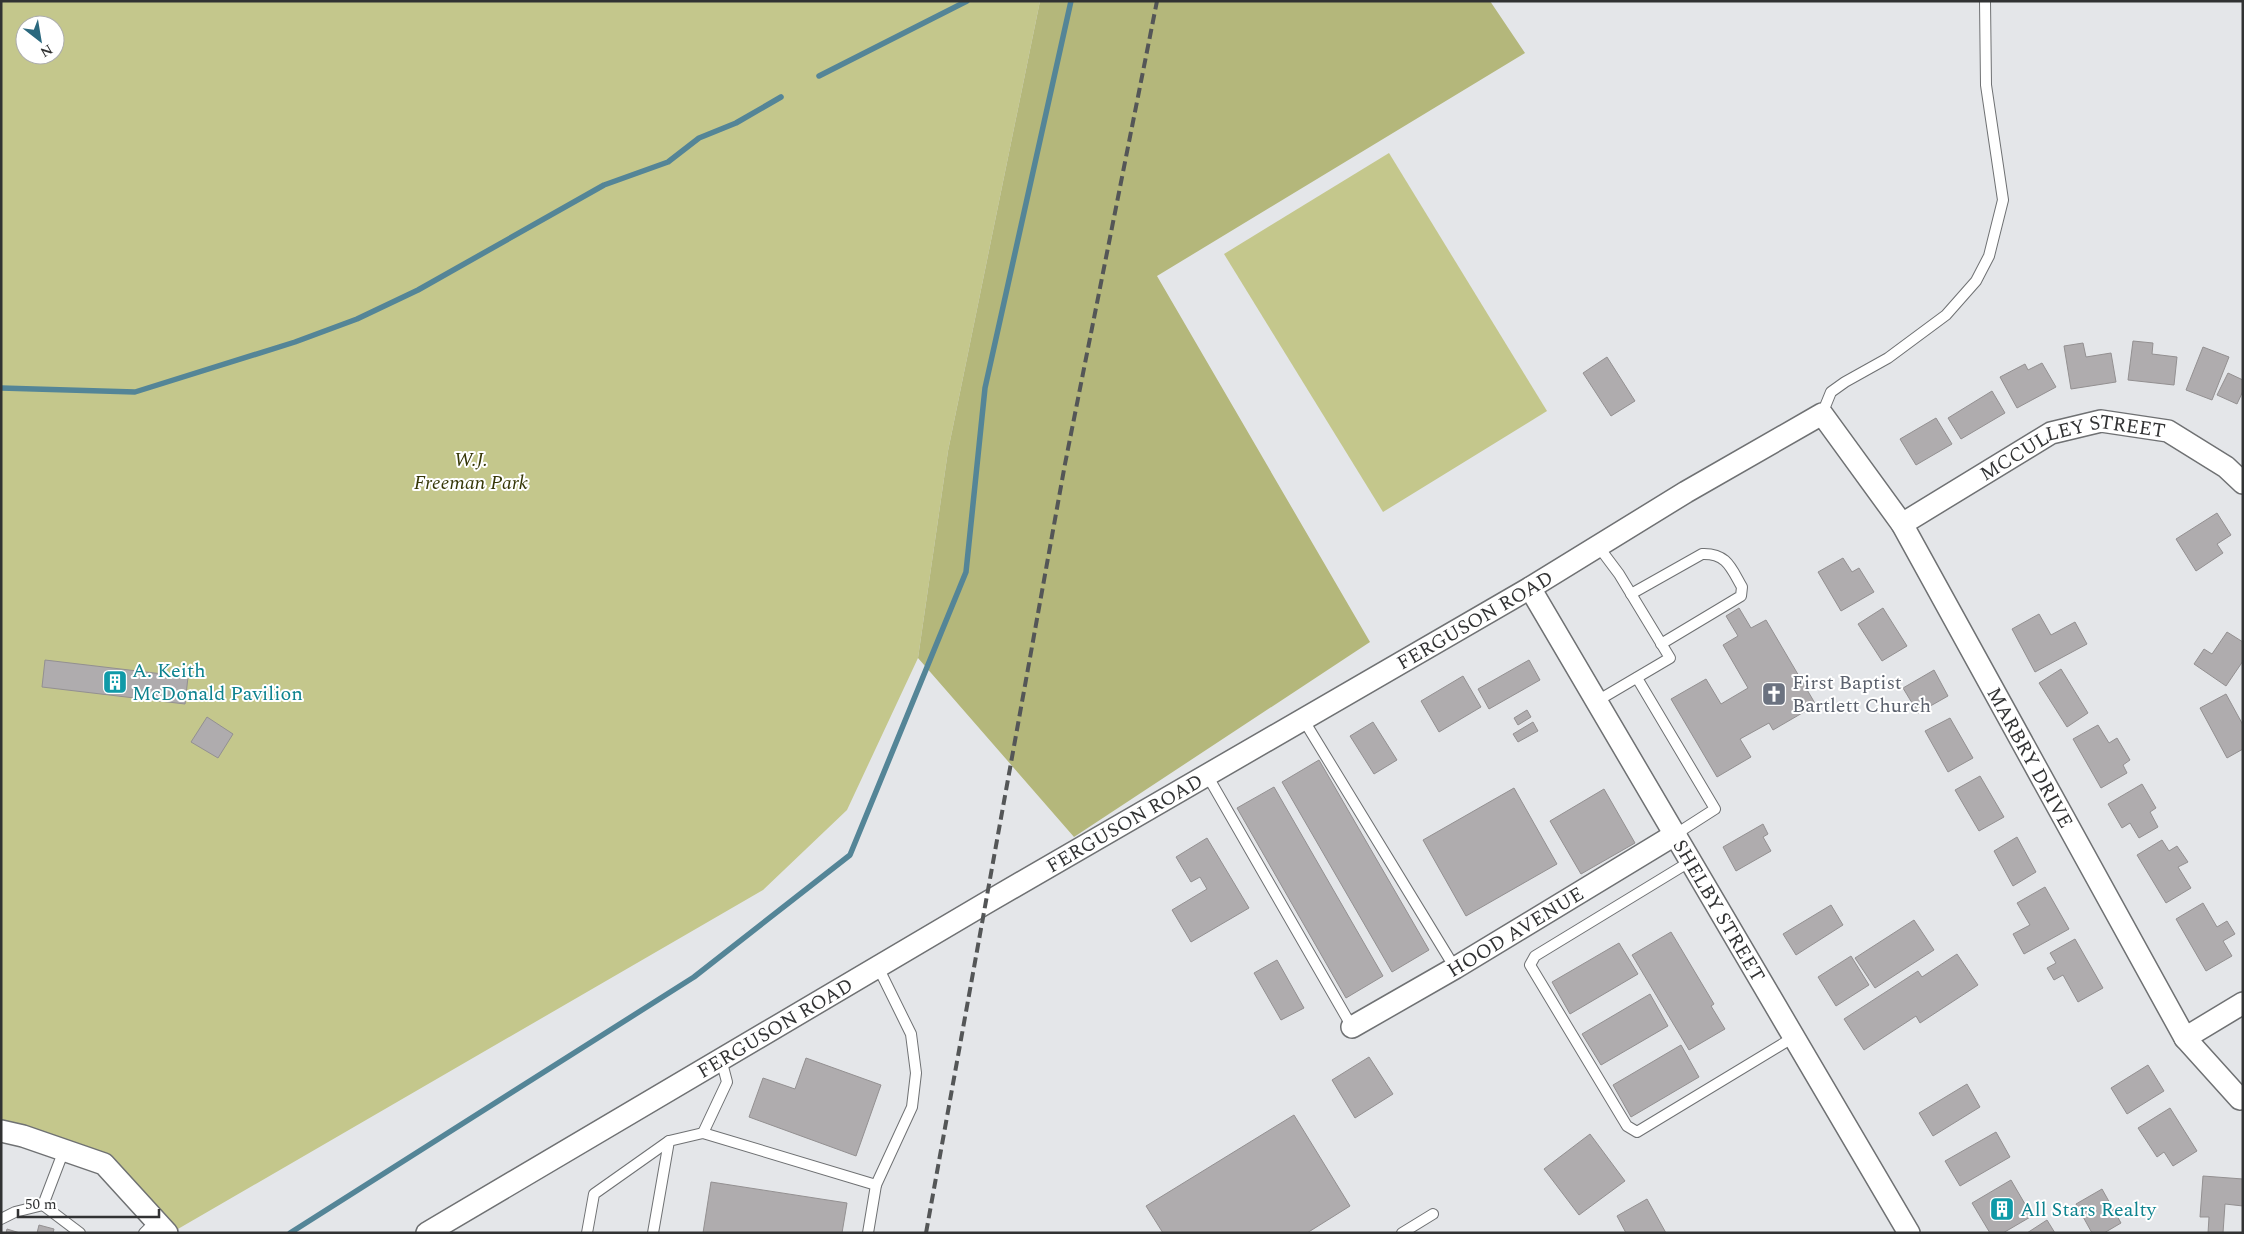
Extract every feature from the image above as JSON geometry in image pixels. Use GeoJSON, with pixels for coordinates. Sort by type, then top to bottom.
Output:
{"type":"FeatureCollection","features":[{"type":"Feature","properties":{"kind":"street","name":"MARBRY DRIVE"},"geometry":{"type":"LineString","coordinates":[[1822,414],[1902,524],[2185,1038],[2240,1099]]}},
{"type":"Feature","properties":{"kind":"street","name":"FERGUSON ROAD"},"geometry":{"type":"LineString","coordinates":[[427,1233],[878,967],[1530,588],[1822,414]]}},
{"type":"Feature","properties":{"kind":"street","name":"MCCULLEY STREET"},"geometry":{"type":"LineString","coordinates":[[1902,524],[2051,433],[2102,421],[2168,431],[2226,467],[2243,483]]}},
{"type":"Feature","properties":{"kind":"street","name":"SHELBY STREET"},"geometry":{"type":"LineString","coordinates":[[1530,588],[1909,1233]]}},
{"type":"Feature","properties":{"kind":"street","name":"HOOD AVENUE"},"geometry":{"type":"LineString","coordinates":[[1352,1027],[1455,968],[1676,834]]}},
{"type":"Feature","properties":{"kind":"street"},"geometry":{"type":"LineString","coordinates":[[2185,1038],[2243,1003]]}},
{"type":"Feature","properties":{"kind":"street"},"geometry":{"type":"LineString","coordinates":[[1,1131],[104,1164],[156,1229]]}},
{"type":"Feature","properties":{"kind":"lane"},"geometry":{"type":"LineString","coordinates":[[1822,414],[1832,392],[1845,382],[1888,358],[1946,315],[1976,281],[1989,256],[2003,200],[1986,84],[1985,1]]}},
{"type":"Feature","properties":{"kind":"lane"},"geometry":{"type":"LineString","coordinates":[[1597,701],[1670,658],[1632,594],[1598,546]]}},
{"type":"Feature","properties":{"kind":"lane"},"geometry":{"type":"LineString","coordinates":[[1632,594],[1702,554],[1714,554],[1727,561],[1737,578],[1742,587],[1741,596],[1661,644]]}},
{"type":"Feature","properties":{"kind":"lane"},"geometry":{"type":"LineString","coordinates":[[1637,678],[1715,809],[1676,834]]}},
{"type":"Feature","properties":{"kind":"lane"},"geometry":{"type":"LineString","coordinates":[[1303,719],[1455,968]]}},
{"type":"Feature","properties":{"kind":"lane"},"geometry":{"type":"LineString","coordinates":[[1207,775],[1352,1027]]}},
{"type":"Feature","properties":{"kind":"lane"},"geometry":{"type":"LineString","coordinates":[[1691,861],[1535,956],[1530,965],[1626,1126],[1637,1132],[1794,1037]]}},
{"type":"Feature","properties":{"kind":"lane"},"geometry":{"type":"LineString","coordinates":[[868,1233],[876,1185],[912,1107],[916,1073],[911,1034],[878,967]]}},
{"type":"Feature","properties":{"kind":"lane"},"geometry":{"type":"LineString","coordinates":[[703,1132],[726,1082],[721,1059]]}},
{"type":"Feature","properties":{"kind":"lane"},"geometry":{"type":"LineString","coordinates":[[587,1233],[594,1194],[669,1141],[703,1132],[876,1185]]}},
{"type":"Feature","properties":{"kind":"lane"},"geometry":{"type":"LineString","coordinates":[[653,1233],[669,1141]]}},
{"type":"Feature","properties":{"kind":"lane"},"geometry":{"type":"LineString","coordinates":[[43,1204],[64,1150]]}},
{"type":"Feature","properties":{"kind":"lane"},"geometry":{"type":"LineString","coordinates":[[1,1219],[15,1212],[43,1204]]}},
{"type":"Feature","properties":{"kind":"lane"},"geometry":{"type":"LineString","coordinates":[[43,1204],[80,1233]]}},
{"type":"Feature","properties":{"kind":"lane"},"geometry":{"type":"LineString","coordinates":[[1402,1233],[1433,1214]]}},
{"type":"Feature","properties":{"kind":"green space","name":"W.J. Freeman Park"},"geometry":{"type":"Polygon","coordinates":[[[1,1],[1040,1],[948,451],[918,658],[847,810],[763,890],[171,1233],[104,1164],[1,1131],[1,1]]]}},
{"type":"Feature","properties":{"kind":"green space"},"geometry":{"type":"Polygon","coordinates":[[[1040,1],[1490,1],[1525,53],[1157,276],[1370,642],[1074,837],[918,658],[948,451],[1040,1]]]}},
{"type":"Feature","properties":{"kind":"green space"},"geometry":{"type":"Polygon","coordinates":[[[1389,153],[1547,411],[1383,512],[1224,254],[1389,153]]]}},
{"type":"Feature","properties":{"kind":"building"},"geometry":{"type":"Polygon","coordinates":[[[2133,341],[2153,343],[2152,354],[2177,357],[2174,385],[2128,380],[2133,341]]]}},
{"type":"Feature","properties":{"kind":"building"},"geometry":{"type":"Polygon","coordinates":[[[2083,343],[2086,357],[2111,353],[2116,382],[2071,389],[2064,346],[2083,343]]]}},
{"type":"Feature","properties":{"kind":"building"},"geometry":{"type":"Polygon","coordinates":[[[2203,347],[2229,357],[2212,400],[2186,390],[2203,347]]]}},
{"type":"Feature","properties":{"kind":"building"},"geometry":{"type":"Polygon","coordinates":[[[1607,357],[1635,401],[1611,416],[1583,373],[1607,357]]]}},
{"type":"Feature","properties":{"kind":"building"},"geometry":{"type":"Polygon","coordinates":[[[2042,363],[2056,387],[2017,408],[2000,377],[2025,364],[2028,370],[2042,363]]]}},
{"type":"Feature","properties":{"kind":"building"},"geometry":{"type":"Polygon","coordinates":[[[2228,373],[2243,380],[2243,391],[2237,404],[2217,395],[2228,373]]]}},
{"type":"Feature","properties":{"kind":"building"},"geometry":{"type":"Polygon","coordinates":[[[1992,391],[2005,413],[1961,439],[1948,418],[1992,391]]]}},
{"type":"Feature","properties":{"kind":"building"},"geometry":{"type":"Polygon","coordinates":[[[1936,418],[1952,444],[1916,465],[1900,439],[1936,418]]]}},
{"type":"Feature","properties":{"kind":"building"},"geometry":{"type":"Polygon","coordinates":[[[2217,513],[2231,535],[2217,544],[2223,553],[2196,571],[2176,539],[2217,513]]]}},
{"type":"Feature","properties":{"kind":"building"},"geometry":{"type":"Polygon","coordinates":[[[1843,558],[1852,572],[1859,568],[1874,592],[1841,611],[1818,572],[1843,558]]]}},
{"type":"Feature","properties":{"kind":"building","name":"First Baptist Bartlett Church"},"geometry":{"type":"Polygon","coordinates":[[[1739,608],[1751,628],[1766,620],[1816,705],[1773,730],[1769,723],[1740,739],[1751,757],[1717,777],[1671,699],[1706,679],[1721,704],[1748,688],[1723,645],[1738,636],[1726,616],[1739,608]]]}},
{"type":"Feature","properties":{"kind":"building"},"geometry":{"type":"Polygon","coordinates":[[[1883,608],[1907,646],[1882,661],[1858,624],[1883,608]]]}},
{"type":"Feature","properties":{"kind":"building"},"geometry":{"type":"Polygon","coordinates":[[[2039,614],[2051,635],[2075,622],[2087,644],[2035,672],[2012,629],[2039,614]]]}},
{"type":"Feature","properties":{"kind":"building"},"geometry":{"type":"Polygon","coordinates":[[[2227,632],[2243,642],[2243,661],[2226,686],[2194,664],[2204,649],[2212,654],[2227,632]]]}},
{"type":"Feature","properties":{"kind":"building","name":"A. Keith McDonald Pavilion"},"geometry":{"type":"Polygon","coordinates":[[[45,660],[188,677],[185,704],[42,687],[45,660]]]}},
{"type":"Feature","properties":{"kind":"building"},"geometry":{"type":"Polygon","coordinates":[[[1529,660],[1540,680],[1489,709],[1478,689],[1529,660]]]}},
{"type":"Feature","properties":{"kind":"building"},"geometry":{"type":"Polygon","coordinates":[[[2061,669],[2088,713],[2067,727],[2039,683],[2061,669]]]}},
{"type":"Feature","properties":{"kind":"building"},"geometry":{"type":"Polygon","coordinates":[[[1934,670],[1948,696],[1918,713],[1903,688],[1934,670]]]}},
{"type":"Feature","properties":{"kind":"building"},"geometry":{"type":"Polygon","coordinates":[[[1463,676],[1481,707],[1439,732],[1421,701],[1463,676]]]}},
{"type":"Feature","properties":{"kind":"building"},"geometry":{"type":"Polygon","coordinates":[[[2226,694],[2243,725],[2243,749],[2227,758],[2200,708],[2226,694]]]}},
{"type":"Feature","properties":{"kind":"building"},"geometry":{"type":"Polygon","coordinates":[[[1527,710],[1531,717],[1518,725],[1514,718],[1527,710]]]}},
{"type":"Feature","properties":{"kind":"building"},"geometry":{"type":"Polygon","coordinates":[[[207,717],[233,734],[218,758],[191,742],[207,717]]]}},
{"type":"Feature","properties":{"kind":"building"},"geometry":{"type":"Polygon","coordinates":[[[1950,718],[1973,758],[1948,772],[1925,731],[1950,718]]]}},
{"type":"Feature","properties":{"kind":"building"},"geometry":{"type":"Polygon","coordinates":[[[1373,722],[1397,760],[1374,774],[1350,736],[1373,722]]]}},
{"type":"Feature","properties":{"kind":"building"},"geometry":{"type":"Polygon","coordinates":[[[1533,722],[1538,731],[1518,742],[1513,734],[1533,722]]]}},
{"type":"Feature","properties":{"kind":"building"},"geometry":{"type":"Polygon","coordinates":[[[2098,725],[2109,743],[2117,738],[2130,760],[2123,765],[2127,773],[2101,788],[2073,739],[2098,725]]]}},
{"type":"Feature","properties":{"kind":"building"},"geometry":{"type":"Polygon","coordinates":[[[1319,760],[1429,950],[1392,972],[1282,782],[1319,760]]]}},
{"type":"Feature","properties":{"kind":"building"},"geometry":{"type":"Polygon","coordinates":[[[1980,776],[2004,817],[1979,831],[1955,790],[1980,776]]]}},
{"type":"Feature","properties":{"kind":"building"},"geometry":{"type":"Polygon","coordinates":[[[2142,784],[2156,808],[2150,812],[2158,827],[2139,838],[2130,823],[2122,828],[2108,804],[2142,784]]]}},
{"type":"Feature","properties":{"kind":"building"},"geometry":{"type":"Polygon","coordinates":[[[1274,787],[1383,976],[1346,998],[1237,808],[1274,787]]]}},
{"type":"Feature","properties":{"kind":"building"},"geometry":{"type":"Polygon","coordinates":[[[1514,788],[1557,864],[1466,916],[1423,840],[1514,788]]]}},
{"type":"Feature","properties":{"kind":"building"},"geometry":{"type":"Polygon","coordinates":[[[1604,789],[1635,843],[1581,874],[1550,821],[1604,789]]]}},
{"type":"Feature","properties":{"kind":"building"},"geometry":{"type":"Polygon","coordinates":[[[1763,824],[1768,834],[1763,837],[1771,851],[1736,871],[1723,847],[1763,824]]]}},
{"type":"Feature","properties":{"kind":"building"},"geometry":{"type":"Polygon","coordinates":[[[2017,837],[2036,872],[2013,886],[1994,851],[2017,837]]]}},
{"type":"Feature","properties":{"kind":"building"},"geometry":{"type":"Polygon","coordinates":[[[1207,838],[1249,908],[1191,942],[1172,910],[1207,889],[1200,877],[1191,882],[1176,857],[1207,838]]]}},
{"type":"Feature","properties":{"kind":"building"},"geometry":{"type":"Polygon","coordinates":[[[2162,840],[2169,851],[2177,846],[2188,862],[2178,867],[2191,888],[2166,903],[2137,855],[2162,840]]]}},
{"type":"Feature","properties":{"kind":"building"},"geometry":{"type":"Polygon","coordinates":[[[2045,887],[2069,929],[2024,954],[2013,934],[2030,925],[2017,903],[2045,887]]]}},
{"type":"Feature","properties":{"kind":"building"},"geometry":{"type":"Polygon","coordinates":[[[2203,903],[2217,927],[2227,921],[2235,934],[2223,941],[2232,956],[2206,971],[2176,919],[2203,903]]]}},
{"type":"Feature","properties":{"kind":"building"},"geometry":{"type":"Polygon","coordinates":[[[1831,905],[1843,925],[1796,955],[1783,934],[1831,905]]]}},
{"type":"Feature","properties":{"kind":"building"},"geometry":{"type":"Polygon","coordinates":[[[1914,920],[1934,950],[1875,988],[1855,958],[1914,920]]]}},
{"type":"Feature","properties":{"kind":"building"},"geometry":{"type":"Polygon","coordinates":[[[1671,932],[1714,1004],[1711,1006],[1725,1029],[1689,1050],[1632,955],[1671,932]]]}},
{"type":"Feature","properties":{"kind":"building"},"geometry":{"type":"Polygon","coordinates":[[[2075,939],[2103,988],[2078,1002],[2063,975],[2054,980],[2047,968],[2056,963],[2050,953],[2075,939]]]}},
{"type":"Feature","properties":{"kind":"building"},"geometry":{"type":"Polygon","coordinates":[[[1619,943],[1638,974],[1570,1014],[1552,982],[1619,943]]]}},
{"type":"Feature","properties":{"kind":"building"},"geometry":{"type":"Polygon","coordinates":[[[1957,954],[1978,985],[1920,1023],[1916,1016],[1864,1050],[1844,1019],[1918,971],[1922,977],[1957,954]]]}},
{"type":"Feature","properties":{"kind":"building"},"geometry":{"type":"Polygon","coordinates":[[[1851,956],[1869,985],[1836,1006],[1818,977],[1851,956]]]}},
{"type":"Feature","properties":{"kind":"building"},"geometry":{"type":"Polygon","coordinates":[[[1277,960],[1304,1008],[1281,1020],[1254,973],[1277,960]]]}},
{"type":"Feature","properties":{"kind":"building"},"geometry":{"type":"Polygon","coordinates":[[[1650,994],[1668,1026],[1601,1065],[1582,1034],[1650,994]]]}},
{"type":"Feature","properties":{"kind":"building"},"geometry":{"type":"Polygon","coordinates":[[[1681,1045],[1699,1077],[1631,1117],[1613,1085],[1681,1045]]]}},
{"type":"Feature","properties":{"kind":"building"},"geometry":{"type":"Polygon","coordinates":[[[1369,1057],[1393,1094],[1355,1118],[1332,1080],[1369,1057]]]}},
{"type":"Feature","properties":{"kind":"building"},"geometry":{"type":"Polygon","coordinates":[[[806,1058],[881,1085],[856,1156],[749,1117],[763,1078],[795,1089],[806,1058]]]}},
{"type":"Feature","properties":{"kind":"building"},"geometry":{"type":"Polygon","coordinates":[[[2148,1065],[2164,1091],[2127,1114],[2111,1088],[2148,1065]]]}},
{"type":"Feature","properties":{"kind":"building"},"geometry":{"type":"Polygon","coordinates":[[[1967,1084],[1980,1107],[1933,1136],[1919,1113],[1967,1084]]]}},
{"type":"Feature","properties":{"kind":"building"},"geometry":{"type":"Polygon","coordinates":[[[2170,1108],[2197,1151],[2173,1166],[2164,1152],[2157,1157],[2138,1128],[2170,1108]]]}},
{"type":"Feature","properties":{"kind":"building"},"geometry":{"type":"Polygon","coordinates":[[[1294,1115],[1350,1206],[1307,1233],[1163,1233],[1146,1206],[1294,1115]]]}},
{"type":"Feature","properties":{"kind":"building"},"geometry":{"type":"Polygon","coordinates":[[[1996,1132],[2010,1157],[1960,1186],[1945,1161],[1996,1132]]]}},
{"type":"Feature","properties":{"kind":"building"},"geometry":{"type":"Polygon","coordinates":[[[1590,1134],[1625,1181],[1579,1215],[1544,1169],[1590,1134]]]}},
{"type":"Feature","properties":{"kind":"building"},"geometry":{"type":"Polygon","coordinates":[[[2203,1176],[2243,1179],[2243,1206],[2225,1204],[2223,1233],[2208,1233],[2209,1217],[2200,1217],[2203,1176]]]}},
{"type":"Feature","properties":{"kind":"building","name":"All Stars Realty"},"geometry":{"type":"Polygon","coordinates":[[[2011,1180],[2032,1216],[2003,1233],[1990,1233],[1972,1203],[2011,1180]]]}},
{"type":"Feature","properties":{"kind":"building"},"geometry":{"type":"Polygon","coordinates":[[[711,1182],[847,1203],[842,1233],[703,1233],[711,1182]]]}},
{"type":"Feature","properties":{"kind":"building"},"geometry":{"type":"Polygon","coordinates":[[[2102,1189],[2121,1223],[2104,1233],[2092,1233],[2076,1204],[2102,1189]]]}},
{"type":"Feature","properties":{"kind":"building"},"geometry":{"type":"Polygon","coordinates":[[[1647,1199],[1666,1233],[1626,1233],[1617,1216],[1647,1199]]]}},
{"type":"Feature","properties":{"kind":"building"},"geometry":{"type":"Polygon","coordinates":[[[2047,1220],[2055,1233],[2027,1233],[2047,1220]]]}},
{"type":"Feature","properties":{"kind":"building"},"geometry":{"type":"Polygon","coordinates":[[[39,1225],[54,1229],[53,1233],[37,1233],[39,1225]]]}},
{"type":"Feature","properties":{"kind":"building"},"geometry":{"type":"Polygon","coordinates":[[[7,1229],[20,1233],[6,1233],[7,1229]]]}},
{"type":"Feature","properties":{"kind":"waterway"},"geometry":{"type":"LineString","coordinates":[[819,76],[967,1]]}},
{"type":"Feature","properties":{"kind":"waterway"},"geometry":{"type":"LineString","coordinates":[[290,1233],[694,977],[850,855],[966,572],[985,388],[1071,1]]}},
{"type":"Feature","properties":{"kind":"waterway"},"geometry":{"type":"LineString","coordinates":[[1,388],[135,392],[295,342],[357,319],[418,290],[604,185],[668,162],[699,138],[736,123],[781,97]]}},
{"type":"Feature","properties":{"kind":"railway"},"geometry":{"type":"LineString","coordinates":[[926,1233],[1065,464],[1157,1]]}},
{"type":"Feature","properties":{"kind":"place","name":"A. Keith McDonald Pavilion"},"geometry":{"type":"Point","coordinates":[115,682]}},
{"type":"Feature","properties":{"kind":"place","name":"First Baptist Bartlett Church"},"geometry":{"type":"Point","coordinates":[1774,694]}},
{"type":"Feature","properties":{"kind":"place","name":"All Stars Realty"},"geometry":{"type":"Point","coordinates":[2002,1209]}}]}
